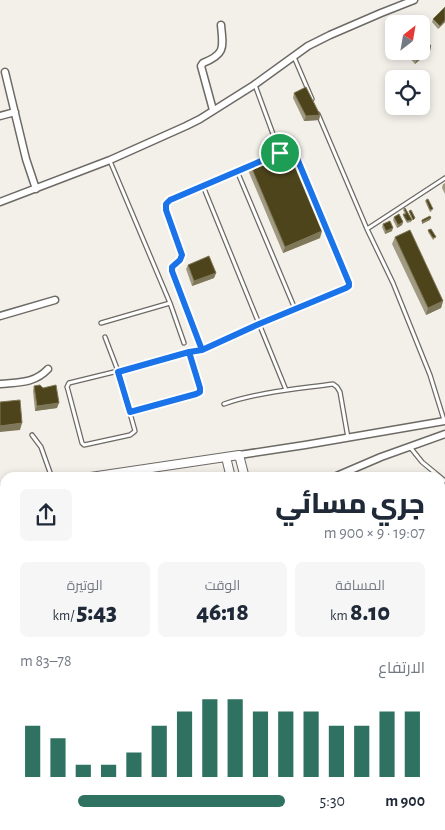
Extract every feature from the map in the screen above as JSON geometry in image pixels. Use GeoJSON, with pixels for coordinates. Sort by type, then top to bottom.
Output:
{"type":"FeatureCollection","features":[{"type":"Feature","properties":{"kind":"street"},"geometry":{"type":"LineString","coordinates":[[0,202],[110,160],[186,126],[254,85],[308,46],[414,0]]}},
{"type":"Feature","properties":{"kind":"street"},"geometry":{"type":"LineString","coordinates":[[213,110],[201,66],[203,63],[219,55],[221,51],[222,25]]}},
{"type":"Feature","properties":{"kind":"street"},"geometry":{"type":"LineString","coordinates":[[5,72],[26,159],[36,189]]}},
{"type":"Feature","properties":{"kind":"street"},"geometry":{"type":"LineString","coordinates":[[0,116],[15,112]]}},
{"type":"Feature","properties":{"kind":"street"},"geometry":{"type":"LineString","coordinates":[[0,316],[55,300]]}},
{"type":"Feature","properties":{"kind":"street"},"geometry":{"type":"LineString","coordinates":[[0,384],[36,379],[42,376],[48,369]]}},
{"type":"Feature","properties":{"kind":"street"},"geometry":{"type":"LineString","coordinates":[[121,472],[305,446],[444,421]]}},
{"type":"Feature","properties":{"kind":"street"},"geometry":{"type":"LineString","coordinates":[[347,472],[445,434]]}},
{"type":"Feature","properties":{"kind":"street"},"geometry":{"type":"LineString","coordinates":[[239,454],[244,472]]}},
{"type":"Feature","properties":{"kind":"street"},"geometry":{"type":"LineString","coordinates":[[226,457],[230,472]]}},
{"type":"Feature","properties":{"kind":"lane"},"geometry":{"type":"LineString","coordinates":[[294,55],[367,229],[393,283],[430,375],[444,421]]}},
{"type":"Feature","properties":{"kind":"lane"},"geometry":{"type":"LineString","coordinates":[[254,85],[280,153]]}},
{"type":"Feature","properties":{"kind":"lane"},"geometry":{"type":"LineString","coordinates":[[106,337],[118,372],[135,431],[133,434],[86,445],[83,444],[68,390],[68,385],[72,382],[118,372],[202,350],[350,285],[294,153],[290,151],[272,156]]}},
{"type":"Feature","properties":{"kind":"lane"},"geometry":{"type":"LineString","coordinates":[[110,160],[170,303],[184,343]]}},
{"type":"Feature","properties":{"kind":"lane"},"geometry":{"type":"LineString","coordinates":[[202,350],[172,271],[172,267],[180,260],[182,255],[166,210],[166,204],[170,200],[254,164]]}},
{"type":"Feature","properties":{"kind":"lane"},"geometry":{"type":"LineString","coordinates":[[237,171],[295,309]]}},
{"type":"Feature","properties":{"kind":"lane"},"geometry":{"type":"LineString","coordinates":[[367,229],[445,178]]}},
{"type":"Feature","properties":{"kind":"lane"},"geometry":{"type":"LineString","coordinates":[[203,186],[286,390]]}},
{"type":"Feature","properties":{"kind":"lane"},"geometry":{"type":"LineString","coordinates":[[101,323],[170,303]]}},
{"type":"Feature","properties":{"kind":"lane"},"geometry":{"type":"LineString","coordinates":[[130,412],[200,392],[189,352]]}},
{"type":"Feature","properties":{"kind":"lane"},"geometry":{"type":"LineString","coordinates":[[224,404],[286,390],[334,384],[340,392],[348,438]]}},
{"type":"Feature","properties":{"kind":"lane"},"geometry":{"type":"LineString","coordinates":[[32,435],[41,447],[50,472]]}},
{"type":"Feature","properties":{"kind":"lane"},"geometry":{"type":"LineString","coordinates":[[410,446],[422,462],[434,472]]}},
{"type":"Feature","properties":{"kind":"building"},"geometry":{"type":"Polygon","coordinates":[[[445,7],[445,20],[440,26],[433,19],[445,7]]]}},
{"type":"Feature","properties":{"kind":"building"},"geometry":{"type":"Polygon","coordinates":[[[306,87],[320,115],[306,116],[294,93],[306,87]]]}},
{"type":"Feature","properties":{"kind":"building"},"geometry":{"type":"Polygon","coordinates":[[[287,148],[322,231],[285,247],[250,164],[287,148]]]}},
{"type":"Feature","properties":{"kind":"building"},"geometry":{"type":"Polygon","coordinates":[[[428,199],[433,209],[430,210],[426,200],[428,199]]]}},
{"type":"Feature","properties":{"kind":"building"},"geometry":{"type":"Polygon","coordinates":[[[404,208],[412,220],[407,221],[403,214],[406,214],[404,208]]]}},
{"type":"Feature","properties":{"kind":"building"},"geometry":{"type":"Polygon","coordinates":[[[411,210],[415,218],[413,220],[409,211],[411,210]]]}},
{"type":"Feature","properties":{"kind":"building"},"geometry":{"type":"Polygon","coordinates":[[[399,214],[403,222],[398,225],[394,217],[399,214]]]}},
{"type":"Feature","properties":{"kind":"building"},"geometry":{"type":"Polygon","coordinates":[[[430,216],[431,218],[422,222],[422,220],[430,216]]]}},
{"type":"Feature","properties":{"kind":"building"},"geometry":{"type":"Polygon","coordinates":[[[390,221],[393,228],[386,231],[383,224],[390,221]]]}},
{"type":"Feature","properties":{"kind":"building"},"geometry":{"type":"Polygon","coordinates":[[[431,229],[436,237],[433,238],[428,230],[431,229]]]}},
{"type":"Feature","properties":{"kind":"building"},"geometry":{"type":"Polygon","coordinates":[[[410,230],[443,301],[428,308],[395,237],[410,230]]]}},
{"type":"Feature","properties":{"kind":"building"},"geometry":{"type":"Polygon","coordinates":[[[209,256],[216,273],[194,281],[188,265],[209,256]]]}},
{"type":"Feature","properties":{"kind":"building"},"geometry":{"type":"Polygon","coordinates":[[[40,385],[43,388],[56,385],[59,403],[37,406],[34,386],[40,385]]]}},
{"type":"Feature","properties":{"kind":"building"},"geometry":{"type":"Polygon","coordinates":[[[20,400],[22,423],[0,426],[0,402],[20,400]]]}},
{"type":"Feature","properties":{"kind":"route"},"geometry":{"type":"LineString","coordinates":[[280,153],[170,200],[166,204],[166,210],[182,255],[180,260],[171,269],[202,350],[189,352],[118,372],[130,412],[200,392],[189,352],[202,350],[349,286],[296,156],[290,151],[280,153]]}}]}
